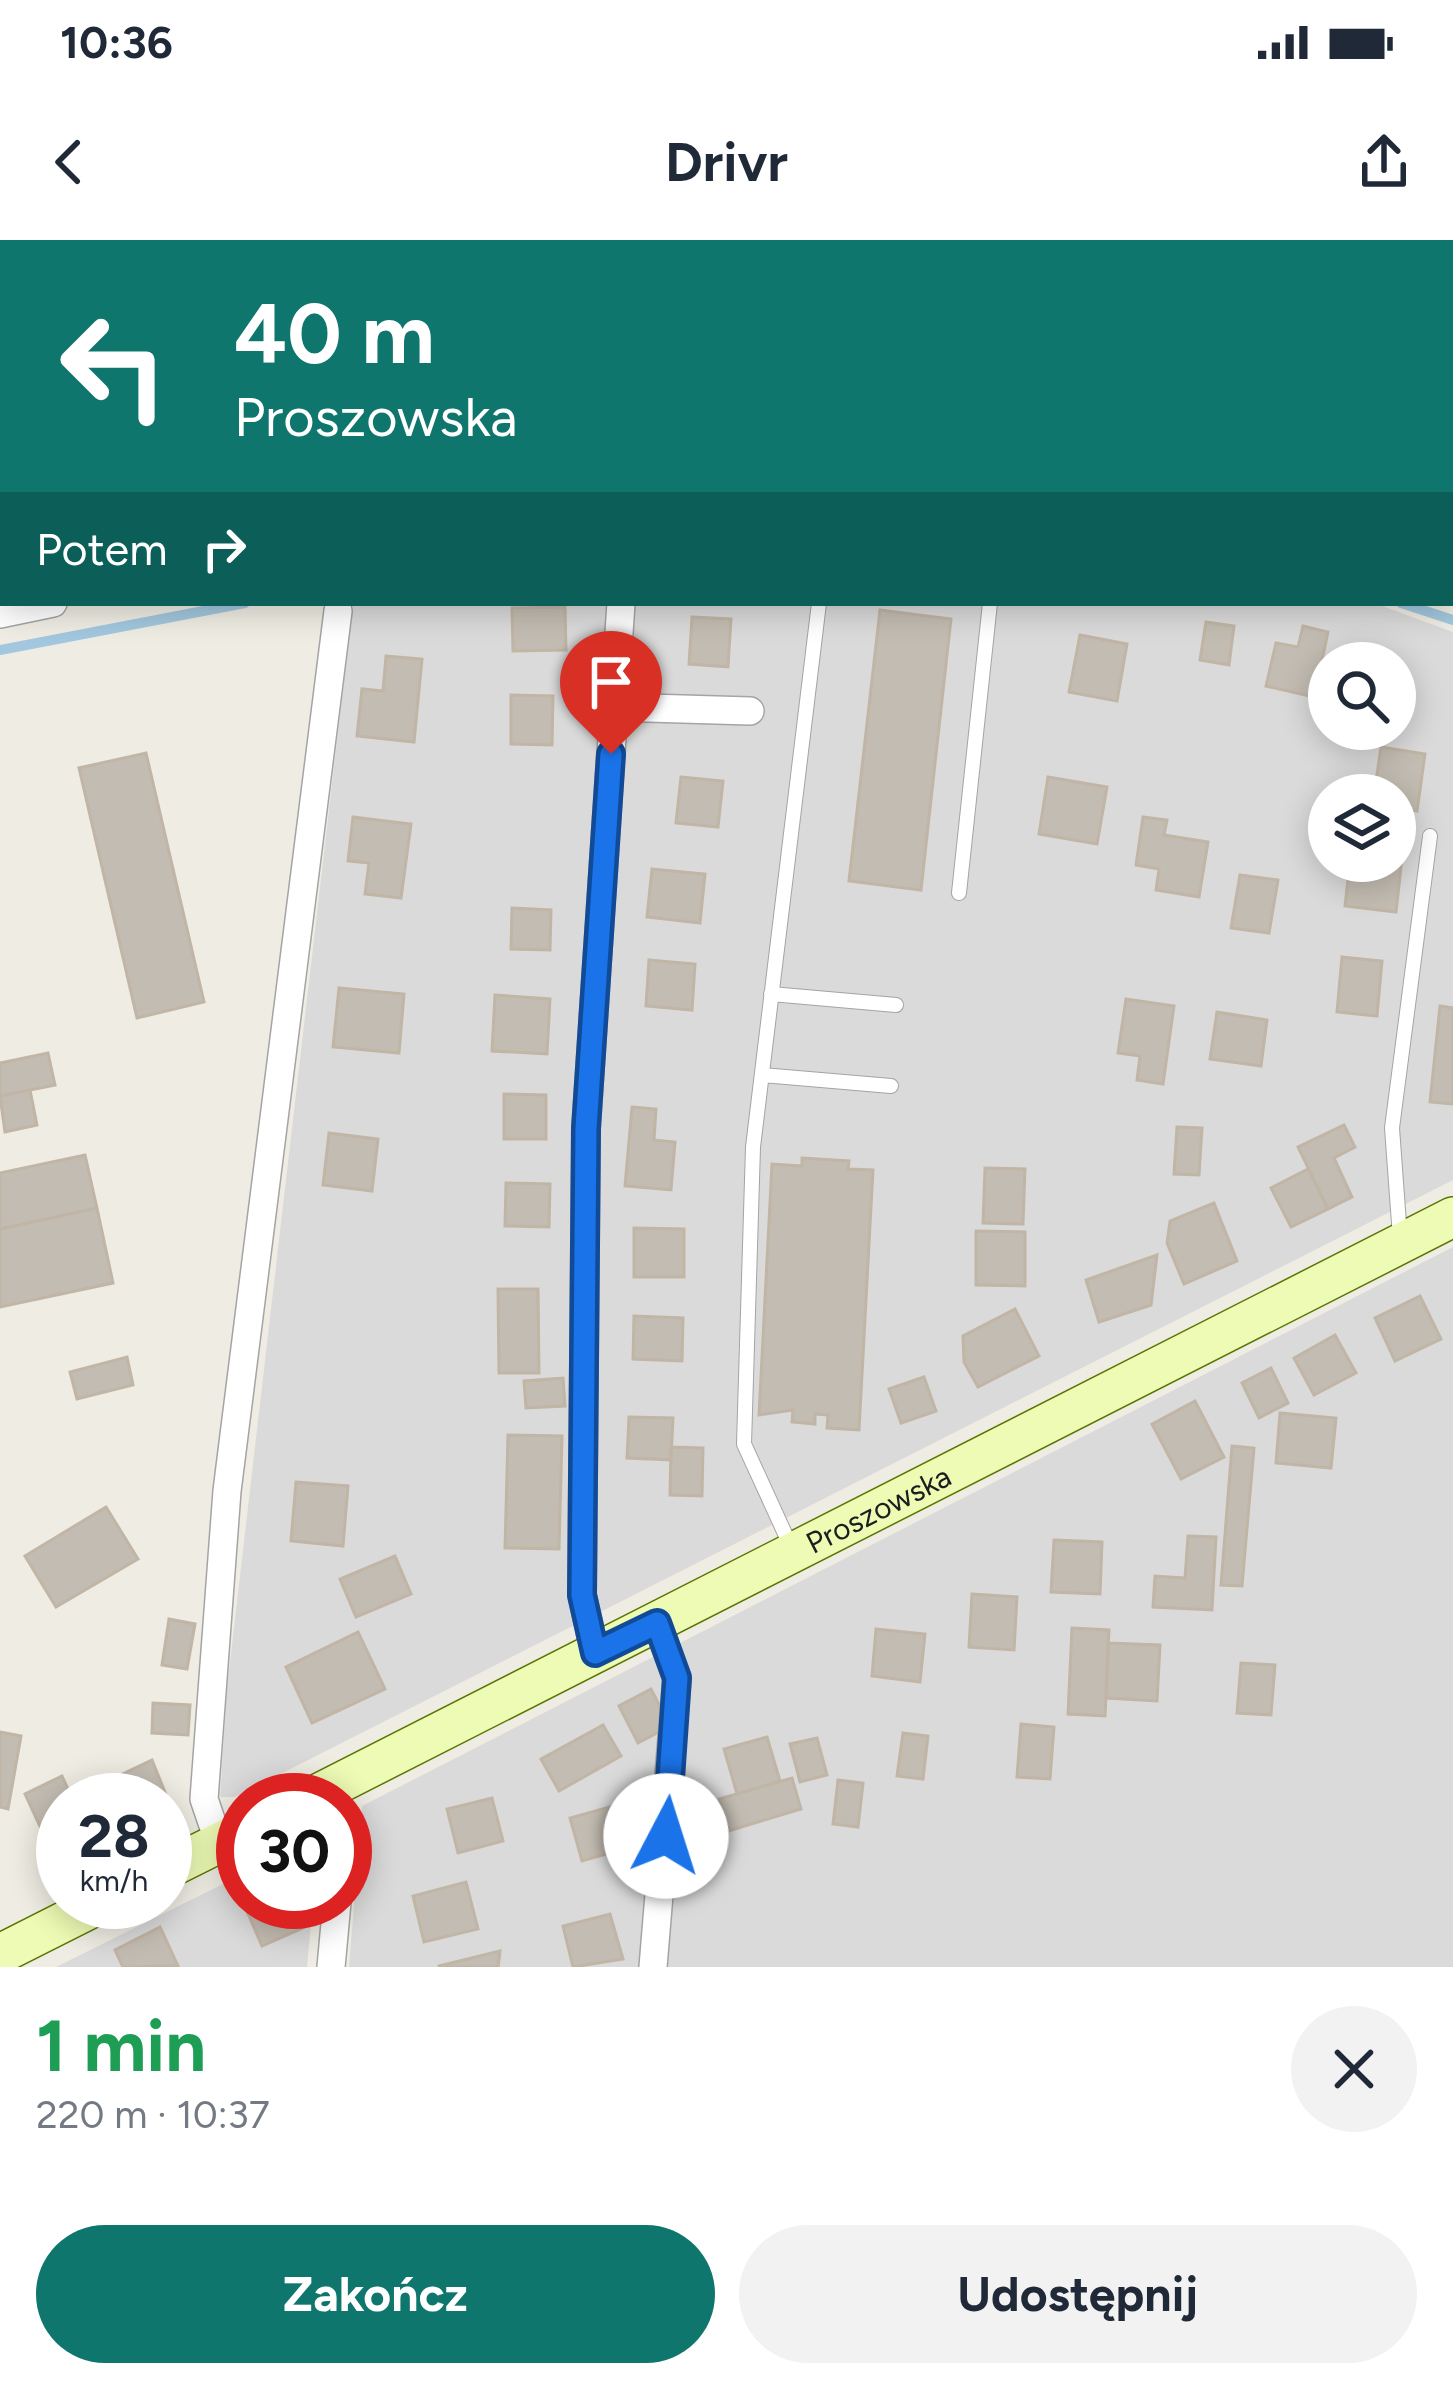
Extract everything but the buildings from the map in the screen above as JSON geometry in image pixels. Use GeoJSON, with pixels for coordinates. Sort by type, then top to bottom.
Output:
{"type":"FeatureCollection","features":[{"type":"Feature","properties":{"kind":"main road","name":"Proszowska"},"geometry":{"type":"LineString","coordinates":[[366,1773],[1453,1217]]}},
{"type":"Feature","properties":{"kind":"main road"},"geometry":{"type":"LineString","coordinates":[[0,1954],[50,1929]]}},
{"type":"Feature","properties":{"kind":"street"},"geometry":{"type":"LineString","coordinates":[[0,614],[39,606]]}},
{"type":"Feature","properties":{"kind":"street"},"geometry":{"type":"LineString","coordinates":[[595,1653],[582,1595],[586,1128],[621,606]]}},
{"type":"Feature","properties":{"kind":"street"},"geometry":{"type":"LineString","coordinates":[[216,1816],[204,1799],[227,1491],[338,611]]}},
{"type":"Feature","properties":{"kind":"street"},"geometry":{"type":"LineString","coordinates":[[614,707],[750,711]]}},
{"type":"Feature","properties":{"kind":"street"},"geometry":{"type":"LineString","coordinates":[[653,1967],[677,1678],[657,1623]]}},
{"type":"Feature","properties":{"kind":"street"},"geometry":{"type":"LineString","coordinates":[[331,1967],[335,1929]]}},
{"type":"Feature","properties":{"kind":"lane"},"geometry":{"type":"LineString","coordinates":[[794,1553],[744,1444],[753,1147],[819,606]]}},
{"type":"Feature","properties":{"kind":"lane"},"geometry":{"type":"LineString","coordinates":[[959,893],[990,606]]}},
{"type":"Feature","properties":{"kind":"lane"},"geometry":{"type":"LineString","coordinates":[[1400,1244],[1392,1128],[1430,836]]}},
{"type":"Feature","properties":{"kind":"lane"},"geometry":{"type":"LineString","coordinates":[[771,994],[896,1005]]}},
{"type":"Feature","properties":{"kind":"lane"},"geometry":{"type":"LineString","coordinates":[[762,1075],[891,1086]]}},
{"type":"Feature","properties":{"kind":"shaded area"},"geometry":{"type":"Polygon","coordinates":[[[353,606],[1382,606],[1453,632],[1453,1180],[282,1773],[222,1773],[227,1688],[353,606]]]}},
{"type":"Feature","properties":{"kind":"shaded area"},"geometry":{"type":"Polygon","coordinates":[[[1453,1247],[1453,1967],[349,1967],[352,1929],[372,1929],[372,1801],[1453,1247]]]}},
{"type":"Feature","properties":{"kind":"shaded area"},"geometry":{"type":"Polygon","coordinates":[[[216,1887],[216,1929],[311,1929],[307,1967],[56,1967],[132,1929],[192,1929],[192,1899],[216,1887]]]}},
{"type":"Feature","properties":{"kind":"waterway"},"geometry":{"type":"LineString","coordinates":[[0,650],[229,606]]}},
{"type":"Feature","properties":{"kind":"waterway"},"geometry":{"type":"LineString","coordinates":[[1410,606],[1453,620]]}},
{"type":"Feature","properties":{"kind":"route"},"geometry":{"type":"LineString","coordinates":[[611,754],[586,1128],[582,1595],[595,1653],[657,1623],[677,1678],[666,1836]]}}]}
